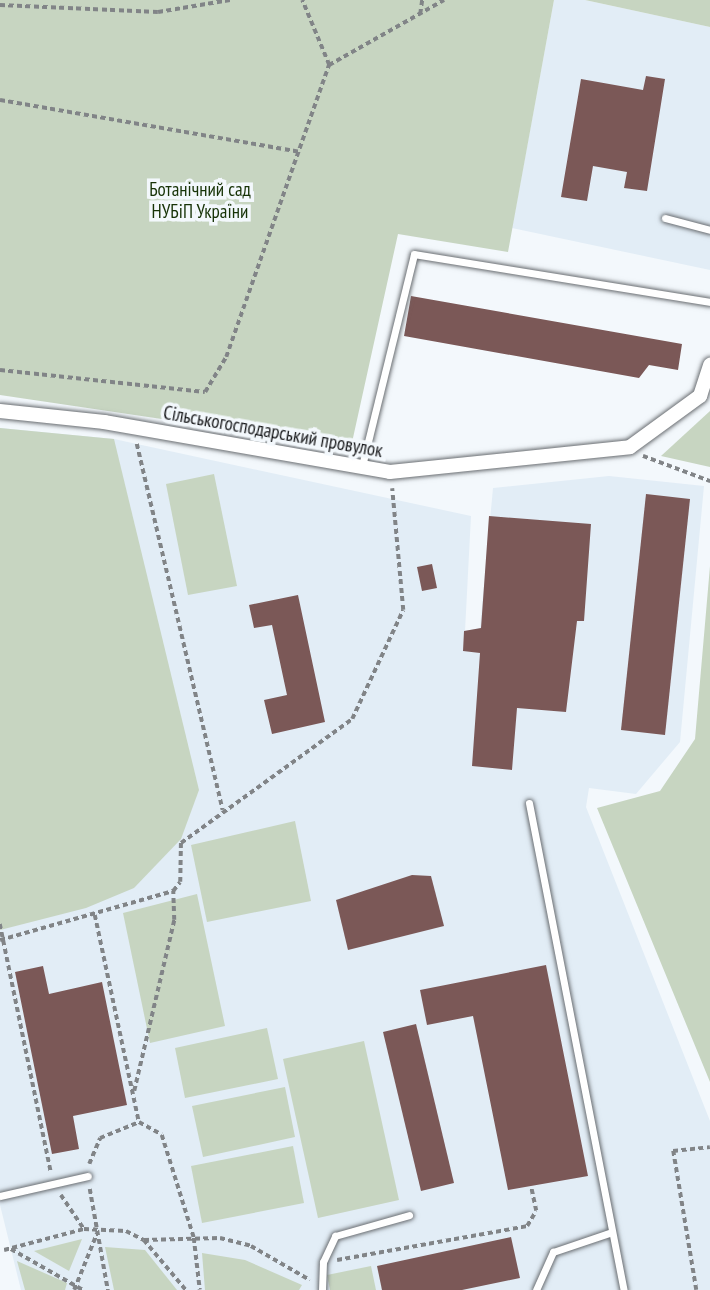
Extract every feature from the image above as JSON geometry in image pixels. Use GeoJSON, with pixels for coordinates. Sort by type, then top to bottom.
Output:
{"type":"FeatureCollection","features":[{"type":"Feature","properties":{"kind":"street"},"geometry":{"type":"LineString","coordinates":[[630,447],[700,396],[710,365]]}},
{"type":"Feature","properties":{"kind":"street","name":"Сільськогосподарський провулок"},"geometry":{"type":"LineString","coordinates":[[0,411],[390,472],[630,447]]}},
{"type":"Feature","properties":{"kind":"lane"},"geometry":{"type":"LineString","coordinates":[[665,218],[710,230]]}},
{"type":"Feature","properties":{"kind":"lane"},"geometry":{"type":"LineString","coordinates":[[362,466],[414,254],[710,302]]}},
{"type":"Feature","properties":{"kind":"lane"},"geometry":{"type":"LineString","coordinates":[[529,803],[624,1290]]}},
{"type":"Feature","properties":{"kind":"lane"},"geometry":{"type":"LineString","coordinates":[[0,1196],[88,1176]]}},
{"type":"Feature","properties":{"kind":"lane"},"geometry":{"type":"LineString","coordinates":[[322,1290],[323,1262],[345,1229],[409,1215]]}},
{"type":"Feature","properties":{"kind":"lane"},"geometry":{"type":"LineString","coordinates":[[536,1290],[553,1252],[612,1232]]}},
{"type":"Feature","properties":{"kind":"path"},"geometry":{"type":"LineString","coordinates":[[0,5],[168,12],[230,0]]}},
{"type":"Feature","properties":{"kind":"path"},"geometry":{"type":"LineString","coordinates":[[0,370],[205,392],[226,357],[330,65],[302,0]]}},
{"type":"Feature","properties":{"kind":"path"},"geometry":{"type":"LineString","coordinates":[[420,14],[422,0]]}},
{"type":"Feature","properties":{"kind":"path"},"geometry":{"type":"LineString","coordinates":[[330,65],[444,0]]}},
{"type":"Feature","properties":{"kind":"path"},"geometry":{"type":"LineString","coordinates":[[0,100],[301,152]]}},
{"type":"Feature","properties":{"kind":"path"},"geometry":{"type":"LineString","coordinates":[[137,444],[223,810]]}},
{"type":"Feature","properties":{"kind":"path"},"geometry":{"type":"LineString","coordinates":[[630,447],[651,462],[710,481]]}},
{"type":"Feature","properties":{"kind":"path"},"geometry":{"type":"LineString","coordinates":[[2,939],[96,915],[173,891],[180,883],[181,843],[352,719],[403,610],[390,472]]}},
{"type":"Feature","properties":{"kind":"path"},"geometry":{"type":"LineString","coordinates":[[133,1094],[174,920],[173,891]]}},
{"type":"Feature","properties":{"kind":"path"},"geometry":{"type":"LineString","coordinates":[[96,915],[139,1122],[162,1135],[194,1238],[200,1290]]}},
{"type":"Feature","properties":{"kind":"path"},"geometry":{"type":"LineString","coordinates":[[0,924],[54,1185],[84,1229]]}},
{"type":"Feature","properties":{"kind":"path"},"geometry":{"type":"LineString","coordinates":[[108,1290],[88,1176],[90,1151],[100,1138],[139,1122]]}},
{"type":"Feature","properties":{"kind":"path"},"geometry":{"type":"LineString","coordinates":[[696,1290],[673,1151],[710,1144]]}},
{"type":"Feature","properties":{"kind":"path"},"geometry":{"type":"LineString","coordinates":[[323,1262],[527,1226],[536,1211],[531,1187]]}},
{"type":"Feature","properties":{"kind":"path"},"geometry":{"type":"LineString","coordinates":[[4,1250],[84,1229],[127,1231],[144,1240],[186,1290]]}},
{"type":"Feature","properties":{"kind":"path"},"geometry":{"type":"LineString","coordinates":[[75,1288],[98,1231]]}},
{"type":"Feature","properties":{"kind":"path"},"geometry":{"type":"LineString","coordinates":[[144,1240],[194,1238],[251,1246],[315,1283]]}},
{"type":"Feature","properties":{"kind":"path"},"geometry":{"type":"LineString","coordinates":[[9,1249],[75,1288],[83,1290]]}},
{"type":"Feature","properties":{"kind":"shaded area"},"geometry":{"type":"Polygon","coordinates":[[[554,0],[585,0],[710,27],[710,270],[512,228],[554,0]]]}},
{"type":"Feature","properties":{"kind":"shaded area"},"geometry":{"type":"Polygon","coordinates":[[[0,428],[114,439],[471,516],[465,631],[480,628],[493,488],[609,476],[704,486],[680,742],[636,794],[589,788],[586,807],[710,1121],[710,1290],[21,1290],[0,1205],[0,428]]]}},
{"type":"Feature","properties":{"kind":"green space","name":"Ботанічний сад НУБіП України"},"geometry":{"type":"Polygon","coordinates":[[[0,0],[554,0],[508,252],[398,234],[351,447],[0,395],[0,0]]]}},
{"type":"Feature","properties":{"kind":"green space"},"geometry":{"type":"Polygon","coordinates":[[[585,0],[710,0],[710,27],[585,0]]]}},
{"type":"Feature","properties":{"kind":"green space"},"geometry":{"type":"Polygon","coordinates":[[[710,411],[710,467],[661,456],[710,411]]]}},
{"type":"Feature","properties":{"kind":"green space"},"geometry":{"type":"Polygon","coordinates":[[[0,428],[114,439],[199,790],[181,839],[134,888],[86,908],[0,930],[0,428]]]}},
{"type":"Feature","properties":{"kind":"green space"},"geometry":{"type":"Polygon","coordinates":[[[214,474],[237,586],[188,595],[166,484],[214,474]]]}},
{"type":"Feature","properties":{"kind":"green space"},"geometry":{"type":"Polygon","coordinates":[[[710,566],[710,1082],[597,808],[660,791],[695,739],[710,566]]]}},
{"type":"Feature","properties":{"kind":"green space"},"geometry":{"type":"Polygon","coordinates":[[[295,821],[311,901],[207,922],[191,845],[295,821]]]}},
{"type":"Feature","properties":{"kind":"green space"},"geometry":{"type":"Polygon","coordinates":[[[197,894],[225,1026],[150,1043],[123,913],[197,894]]]}},
{"type":"Feature","properties":{"kind":"green space"},"geometry":{"type":"Polygon","coordinates":[[[267,1028],[278,1079],[185,1098],[175,1048],[267,1028]]]}},
{"type":"Feature","properties":{"kind":"green space"},"geometry":{"type":"Polygon","coordinates":[[[364,1041],[399,1200],[318,1218],[283,1059],[364,1041]]]}},
{"type":"Feature","properties":{"kind":"green space"},"geometry":{"type":"Polygon","coordinates":[[[285,1087],[295,1137],[203,1157],[192,1106],[285,1087]]]}},
{"type":"Feature","properties":{"kind":"green space"},"geometry":{"type":"Polygon","coordinates":[[[293,1146],[304,1203],[202,1223],[191,1166],[293,1146]]]}},
{"type":"Feature","properties":{"kind":"green space"},"geometry":{"type":"Polygon","coordinates":[[[82,1239],[69,1271],[34,1251],[82,1239]]]}},
{"type":"Feature","properties":{"kind":"green space"},"geometry":{"type":"Polygon","coordinates":[[[105,1247],[145,1250],[177,1290],[114,1290],[105,1247]]]}},
{"type":"Feature","properties":{"kind":"green space"},"geometry":{"type":"Polygon","coordinates":[[[202,1253],[245,1260],[302,1285],[299,1290],[205,1290],[202,1253]]]}},
{"type":"Feature","properties":{"kind":"green space"},"geometry":{"type":"Polygon","coordinates":[[[17,1261],[67,1283],[65,1290],[25,1290],[17,1261]]]}},
{"type":"Feature","properties":{"kind":"green space"},"geometry":{"type":"Polygon","coordinates":[[[371,1266],[376,1290],[330,1290],[327,1275],[371,1266]]]}},
{"type":"Feature","properties":{"kind":"building"},"geometry":{"type":"Polygon","coordinates":[[[646,76],[665,79],[647,191],[624,188],[627,172],[593,166],[587,201],[561,197],[581,79],[643,90],[646,76]]]}},
{"type":"Feature","properties":{"kind":"building"},"geometry":{"type":"Polygon","coordinates":[[[411,296],[682,344],[678,370],[649,365],[639,378],[404,336],[411,296]]]}},
{"type":"Feature","properties":{"kind":"building"},"geometry":{"type":"Polygon","coordinates":[[[646,494],[690,499],[665,735],[621,730],[646,494]]]}},
{"type":"Feature","properties":{"kind":"building"},"geometry":{"type":"Polygon","coordinates":[[[489,516],[591,524],[584,621],[577,621],[566,712],[517,708],[512,770],[472,766],[480,653],[463,651],[464,631],[481,628],[489,516]]]}},
{"type":"Feature","properties":{"kind":"building"},"geometry":{"type":"Polygon","coordinates":[[[432,564],[437,588],[422,591],[417,567],[432,564]]]}},
{"type":"Feature","properties":{"kind":"building"},"geometry":{"type":"Polygon","coordinates":[[[298,595],[325,722],[272,734],[264,700],[287,695],[272,625],[254,628],[249,605],[298,595]]]}},
{"type":"Feature","properties":{"kind":"building"},"geometry":{"type":"Polygon","coordinates":[[[412,875],[431,876],[444,926],[348,950],[336,900],[412,875]]]}},
{"type":"Feature","properties":{"kind":"building"},"geometry":{"type":"Polygon","coordinates":[[[546,965],[588,1176],[508,1190],[473,1016],[427,1025],[420,990],[546,965]]]}},
{"type":"Feature","properties":{"kind":"building"},"geometry":{"type":"Polygon","coordinates":[[[43,966],[49,994],[102,982],[127,1105],[73,1116],[79,1149],[52,1154],[15,972],[43,966]]]}},
{"type":"Feature","properties":{"kind":"building"},"geometry":{"type":"Polygon","coordinates":[[[416,1024],[454,1183],[421,1191],[383,1032],[416,1024]]]}},
{"type":"Feature","properties":{"kind":"building"},"geometry":{"type":"Polygon","coordinates":[[[511,1237],[520,1278],[462,1290],[382,1290],[377,1266],[511,1237]]]}}]}
